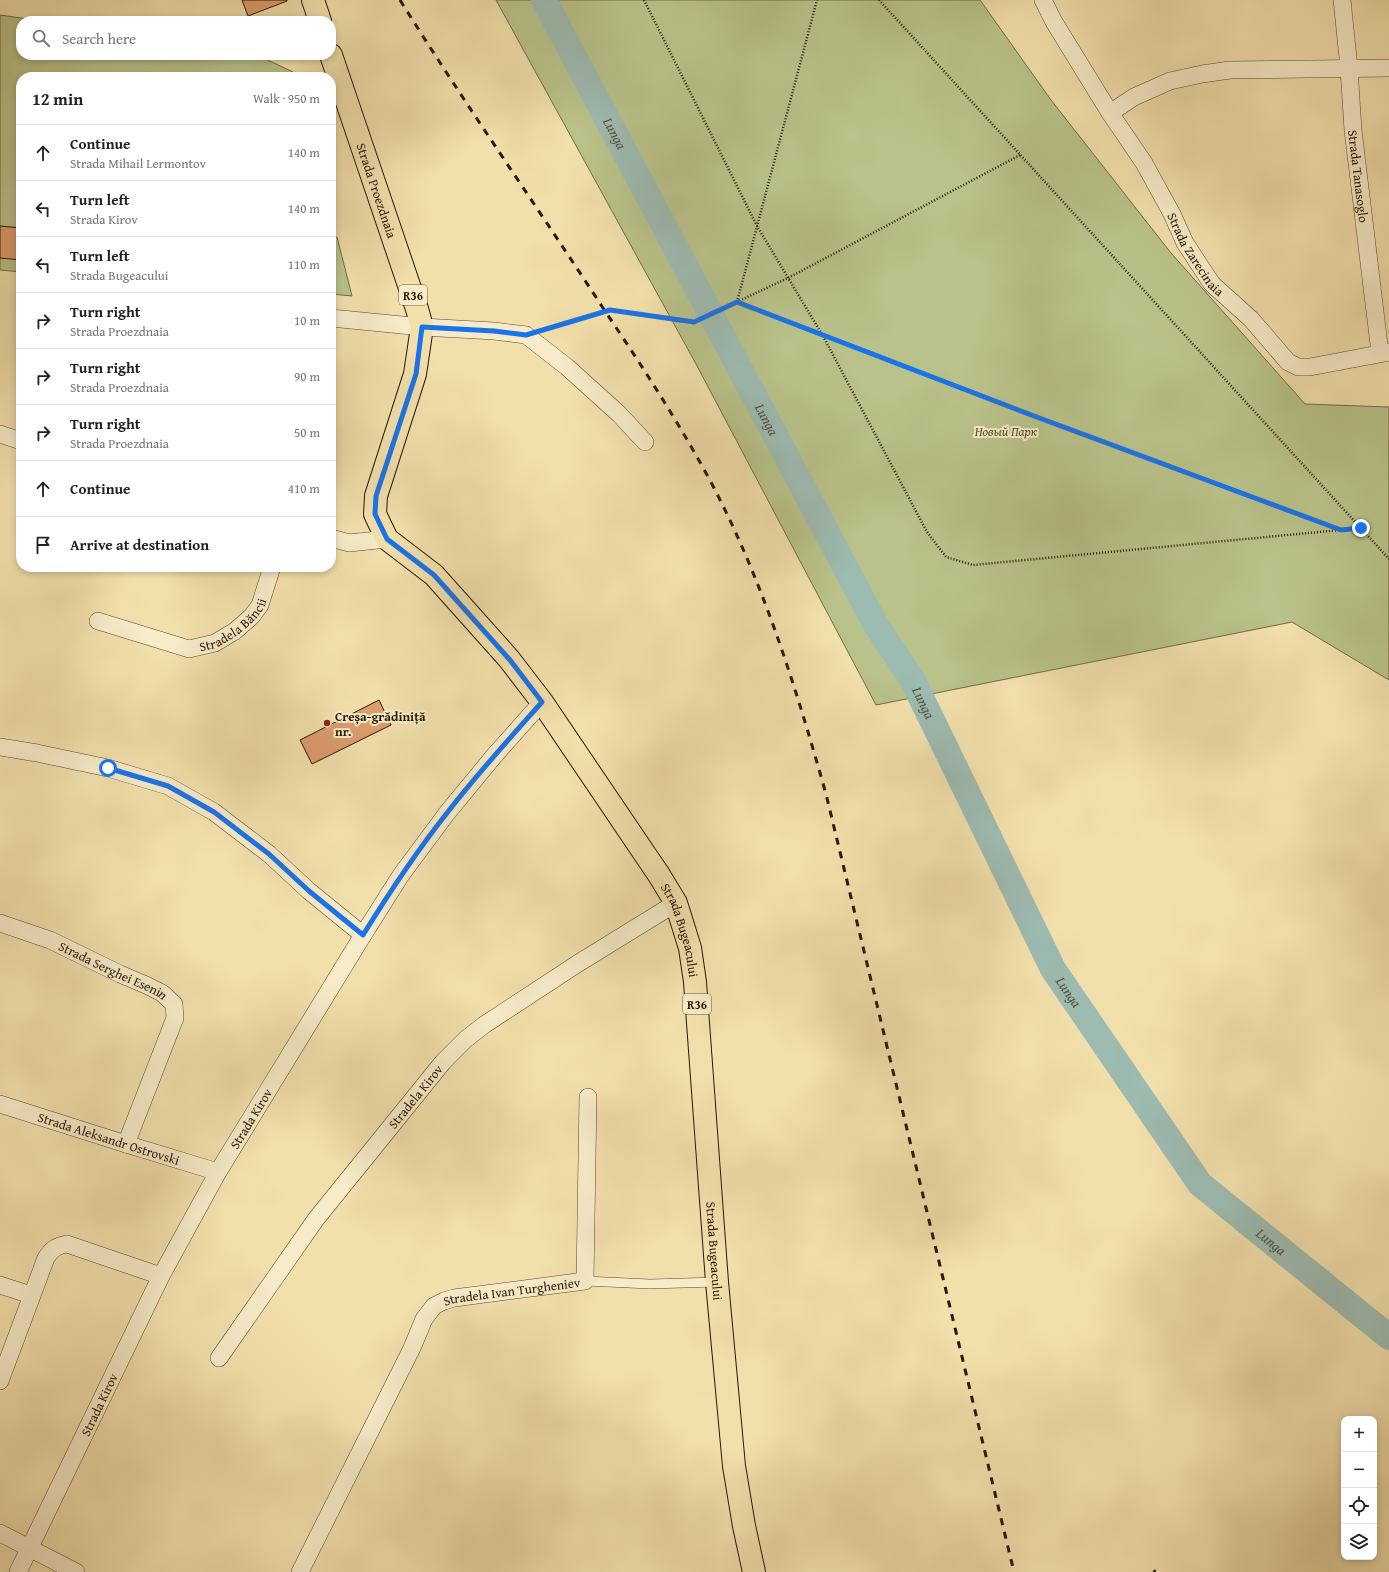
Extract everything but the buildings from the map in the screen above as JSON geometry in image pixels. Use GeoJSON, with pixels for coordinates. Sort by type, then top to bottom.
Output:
{"type":"FeatureCollection","features":[{"type":"Feature","properties":{"kind":"main road"},"geometry":{"type":"LineString","coordinates":[[313,0],[318,16]]}},
{"type":"Feature","properties":{"kind":"main road","name":"Strada Proezdnaia"},"geometry":{"type":"LineString","coordinates":[[333,60],[422,327],[416,374],[376,496],[375,514],[387,539]]}},
{"type":"Feature","properties":{"kind":"main road","name":"Strada Bugeacului"},"geometry":{"type":"LineString","coordinates":[[387,539],[434,575],[510,660],[542,702],[645,853],[676,903],[690,948],[695,982],[717,1282],[734,1466],[744,1526],[754,1572]]}},
{"type":"Feature","properties":{"kind":"street","name":"Strada Zarecinaia"},"geometry":{"type":"LineString","coordinates":[[1043,0],[1054,22],[1110,113],[1144,163],[1172,214],[1185,244],[1212,284],[1251,319],[1288,362],[1298,367],[1310,367],[1384,352]]}},
{"type":"Feature","properties":{"kind":"street","name":"Strada Tanasoglo"},"geometry":{"type":"LineString","coordinates":[[1342,0],[1349,68],[1353,130],[1384,352]]}},
{"type":"Feature","properties":{"kind":"street"},"geometry":{"type":"LineString","coordinates":[[1110,113],[1134,97],[1170,81],[1202,74],[1230,70],[1389,68]]}},
{"type":"Feature","properties":{"kind":"street"},"geometry":{"type":"LineString","coordinates":[[336,318],[422,327],[494,331],[526,335],[567,367],[619,414],[645,442]]}},
{"type":"Feature","properties":{"kind":"street"},"geometry":{"type":"LineString","coordinates":[[0,434],[16,439]]}},
{"type":"Feature","properties":{"kind":"street"},"geometry":{"type":"LineString","coordinates":[[336,539],[349,543],[387,539]]}},
{"type":"Feature","properties":{"kind":"street","name":"Stradela Băncii"},"geometry":{"type":"LineString","coordinates":[[98,621],[189,649],[215,643],[234,631],[252,616],[260,605],[270,572]]}},
{"type":"Feature","properties":{"kind":"street","name":"Strada Kirov"},"geometry":{"type":"LineString","coordinates":[[18,1572],[161,1276],[218,1172],[401,875],[447,813],[494,756],[542,702]]}},
{"type":"Feature","properties":{"kind":"street"},"geometry":{"type":"LineString","coordinates":[[0,747],[108,768],[168,786],[214,812],[269,854],[309,891],[363,935]]}},
{"type":"Feature","properties":{"kind":"street","name":"Stradela Kirov"},"geometry":{"type":"LineString","coordinates":[[219,1358],[316,1219],[443,1062],[452,1053],[484,1025],[577,964],[676,903]]}},
{"type":"Feature","properties":{"kind":"street","name":"Strada Serghei Esenin"},"geometry":{"type":"LineString","coordinates":[[0,923],[50,940],[162,993],[174,1004],[175,1018],[126,1144]]}},
{"type":"Feature","properties":{"kind":"street","name":"Stradela Ivan Turgheniev"},"geometry":{"type":"LineString","coordinates":[[300,1572],[412,1348],[424,1319],[434,1306],[454,1298],[585,1281],[588,1097]]}},
{"type":"Feature","properties":{"kind":"street","name":"Strada Aleksandr Ostrovski"},"geometry":{"type":"LineString","coordinates":[[0,1104],[218,1172]]}},
{"type":"Feature","properties":{"kind":"street"},"geometry":{"type":"LineString","coordinates":[[0,1380],[46,1258],[52,1249],[57,1246],[67,1244],[161,1276]]}},
{"type":"Feature","properties":{"kind":"street"},"geometry":{"type":"LineString","coordinates":[[0,1285],[31,1296]]}},
{"type":"Feature","properties":{"kind":"street"},"geometry":{"type":"LineString","coordinates":[[0,1533],[76,1572]]}},
{"type":"Feature","properties":{"kind":"lane"},"geometry":{"type":"LineString","coordinates":[[585,1281],[650,1284],[717,1282]]}},
{"type":"Feature","properties":{"kind":"path"},"geometry":{"type":"LineString","coordinates":[[644,0],[757,226],[823,336],[927,532],[946,557],[973,565],[1361,528]]}},
{"type":"Feature","properties":{"kind":"path"},"geometry":{"type":"LineString","coordinates":[[737,302],[817,0]]}},
{"type":"Feature","properties":{"kind":"path"},"geometry":{"type":"LineString","coordinates":[[878,0],[1389,559]]}},
{"type":"Feature","properties":{"kind":"path"},"geometry":{"type":"LineString","coordinates":[[526,335],[610,310],[694,322],[788,278],[1020,155]]}},
{"type":"Feature","properties":{"kind":"path"},"geometry":{"type":"LineString","coordinates":[[737,302],[823,336],[1341,530]]}},
{"type":"Feature","properties":{"kind":"green space","name":"Новый Парк"},"geometry":{"type":"Polygon","coordinates":[[[496,0],[980,0],[1051,100],[1171,253],[1305,404],[1389,407],[1389,680],[1292,622],[876,705],[696,364],[496,0]]]}},
{"type":"Feature","properties":{"kind":"green space"},"geometry":{"type":"Polygon","coordinates":[[[0,15],[16,17],[16,60],[268,60],[293,72],[16,72],[16,272],[0,270],[0,15]]]}},
{"type":"Feature","properties":{"kind":"green space"},"geometry":{"type":"Polygon","coordinates":[[[337,237],[352,296],[336,294],[337,237]]]}},
{"type":"Feature","properties":{"kind":"waterway","name":"Lunga"},"geometry":{"type":"LineString","coordinates":[[544,0],[876,625],[912,679],[1053,969],[1200,1184],[1389,1337]]}},
{"type":"Feature","properties":{"kind":"railway"},"geometry":{"type":"LineString","coordinates":[[400,0],[674,418],[713,486],[748,561],[763,599],[791,676],[826,794],[1014,1572]]}},
{"type":"Feature","properties":{"kind":"place","name":"Creșa-grădiniță nr."},"geometry":{"type":"Point","coordinates":[327,723]}},
{"type":"Feature","properties":{"kind":"route"},"geometry":{"type":"LineString","coordinates":[[108,768],[168,786],[214,812],[269,854],[309,891],[363,935],[401,875],[447,813],[494,756],[542,702],[510,660],[434,575],[387,539],[375,514],[376,496],[416,374],[422,327],[494,331],[526,335],[610,310],[694,322],[737,302],[1034,416],[1341,530],[1361,528]]}}]}
